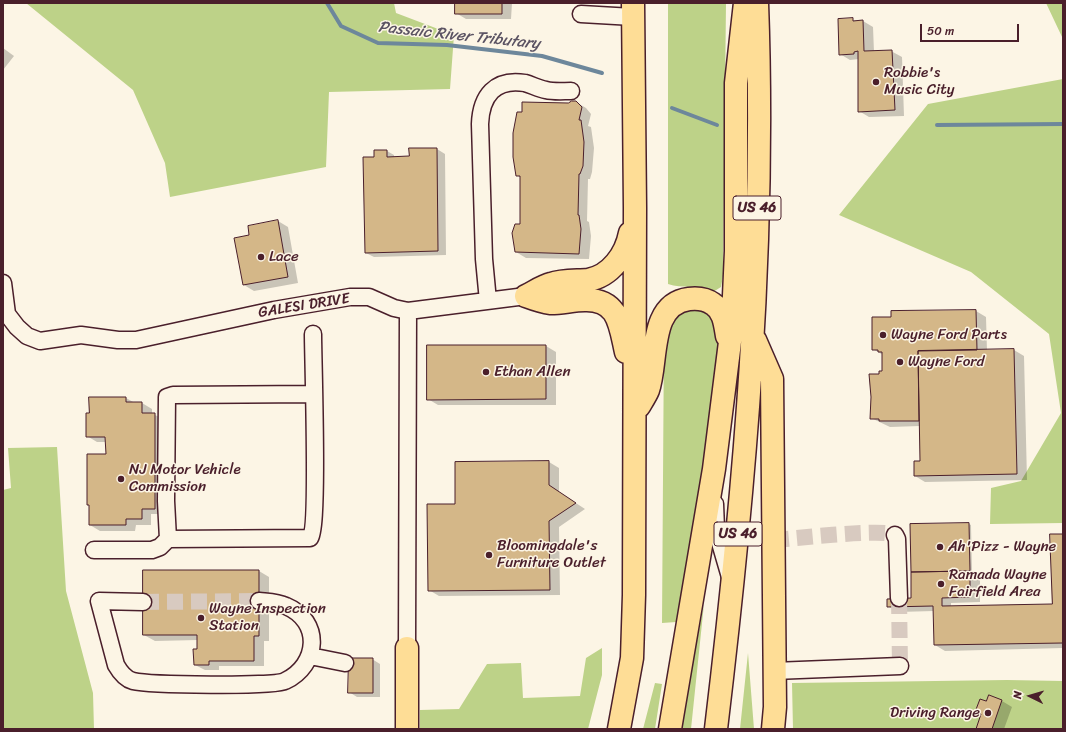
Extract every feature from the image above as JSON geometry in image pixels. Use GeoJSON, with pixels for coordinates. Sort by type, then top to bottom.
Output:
{"type":"FeatureCollection","features":[{"type":"Feature","properties":{"kind":"highway"},"geometry":{"type":"LineString","coordinates":[[670,729],[714,469],[723,408],[733,318],[735,278],[736,83],[745,3]]}},
{"type":"Feature","properties":{"kind":"highway","name":"US 46"},"geometry":{"type":"LineString","coordinates":[[716,729],[733,586],[745,464],[753,338],[758,186],[757,3]]}},
{"type":"Feature","properties":{"kind":"highway"},"geometry":{"type":"LineString","coordinates":[[619,729],[628,687],[632,651],[634,595],[635,208],[633,10]]}},
{"type":"Feature","properties":{"kind":"highway"},"geometry":{"type":"LineString","coordinates":[[526,296],[551,284],[590,279],[607,272],[620,259],[626,250],[635,208]]}},
{"type":"Feature","properties":{"kind":"highway"},"geometry":{"type":"LineString","coordinates":[[526,296],[550,303],[594,301],[605,303],[612,309],[620,327],[634,390]]}},
{"type":"Feature","properties":{"kind":"highway"},"geometry":{"type":"LineString","coordinates":[[635,415],[648,389],[654,348],[662,321],[667,311],[675,304],[684,300],[694,299],[703,299],[713,303],[725,320],[729,350]]}},
{"type":"Feature","properties":{"kind":"highway"},"geometry":{"type":"LineString","coordinates":[[753,338],[772,379],[773,729]]}},
{"type":"Feature","properties":{"kind":"highway"},"geometry":{"type":"LineString","coordinates":[[407,648],[407,729]]}},
{"type":"Feature","properties":{"kind":"highway"},"geometry":{"type":"LineString","coordinates":[[774,706],[776,729]]}},
{"type":"Feature","properties":{"kind":"street"},"geometry":{"type":"LineString","coordinates":[[581,14],[633,10]]}},
{"type":"Feature","properties":{"kind":"street"},"geometry":{"type":"LineString","coordinates":[[488,301],[484,259],[480,124],[484,100],[491,90],[509,83],[527,84],[546,90],[571,91]]}},
{"type":"Feature","properties":{"kind":"street","name":"GALESI DRIVE"},"geometry":{"type":"LineString","coordinates":[[3,283],[8,314],[17,327],[28,336],[40,341],[81,335],[118,340],[136,340],[274,310],[350,298],[369,297],[394,308],[408,311],[526,296]]}},
{"type":"Feature","properties":{"kind":"street"},"geometry":{"type":"LineString","coordinates":[[407,648],[408,311]]}},
{"type":"Feature","properties":{"kind":"street"},"geometry":{"type":"LineString","coordinates":[[94,550],[152,550],[160,547],[168,539],[310,538],[314,530],[313,334]]}},
{"type":"Feature","properties":{"kind":"street"},"geometry":{"type":"LineString","coordinates":[[168,539],[166,501],[167,397],[173,395],[314,394]]}},
{"type":"Feature","properties":{"kind":"street"},"geometry":{"type":"LineString","coordinates":[[714,469],[716,529],[733,586]]}},
{"type":"Feature","properties":{"kind":"street"},"geometry":{"type":"LineString","coordinates":[[895,535],[897,539],[899,598]]}},
{"type":"Feature","properties":{"kind":"street"},"geometry":{"type":"LineString","coordinates":[[143,602],[99,601],[116,665],[121,674],[132,681],[167,684],[266,684],[284,682],[304,667],[310,656],[312,644],[310,629],[304,620],[287,606],[274,602],[259,602]]}},
{"type":"Feature","properties":{"kind":"street"},"geometry":{"type":"LineString","coordinates":[[310,656],[345,663]]}},
{"type":"Feature","properties":{"kind":"street"},"geometry":{"type":"LineString","coordinates":[[774,671],[900,666]]}},
{"type":"Feature","properties":{"kind":"green space"},"geometry":{"type":"Polygon","coordinates":[[[26,3],[394,3],[396,13],[454,35],[450,89],[329,92],[326,167],[170,197],[165,163],[133,90],[26,3]]]}},
{"type":"Feature","properties":{"kind":"green space"},"geometry":{"type":"Polygon","coordinates":[[[668,3],[726,3],[723,276],[721,287],[713,292],[702,288],[668,284],[668,3]]]}},
{"type":"Feature","properties":{"kind":"green space"},"geometry":{"type":"Polygon","coordinates":[[[1046,3],[1063,3],[1063,39],[1046,3]]]}},
{"type":"Feature","properties":{"kind":"green space"},"geometry":{"type":"Polygon","coordinates":[[[1063,79],[1063,523],[990,524],[991,488],[1021,481],[1061,413],[1049,334],[971,272],[839,215],[928,104],[1063,79]]]}},
{"type":"Feature","properties":{"kind":"green space"},"geometry":{"type":"Polygon","coordinates":[[[683,309],[701,309],[714,318],[720,341],[701,483],[676,622],[662,623],[664,333],[668,320],[683,309]]]}},
{"type":"Feature","properties":{"kind":"green space"},"geometry":{"type":"Polygon","coordinates":[[[57,447],[66,591],[93,693],[94,729],[3,729],[3,490],[11,488],[8,448],[57,447]]]}},
{"type":"Feature","properties":{"kind":"green space"},"geometry":{"type":"Polygon","coordinates":[[[704,604],[691,729],[680,729],[704,604]]]}},
{"type":"Feature","properties":{"kind":"green space"},"geometry":{"type":"Polygon","coordinates":[[[602,648],[602,675],[588,729],[420,729],[420,710],[459,709],[487,664],[521,663],[523,698],[580,696],[586,658],[602,648]]]}},
{"type":"Feature","properties":{"kind":"green space"},"geometry":{"type":"Polygon","coordinates":[[[748,653],[754,729],[740,729],[748,653]]]}},
{"type":"Feature","properties":{"kind":"green space"},"geometry":{"type":"Polygon","coordinates":[[[1007,680],[1063,681],[1063,729],[793,729],[792,683],[1007,680]]]}},
{"type":"Feature","properties":{"kind":"green space"},"geometry":{"type":"Polygon","coordinates":[[[655,683],[662,684],[655,729],[643,729],[655,683]]]}},
{"type":"Feature","properties":{"kind":"building"},"geometry":{"type":"Polygon","coordinates":[[[455,3],[502,3],[502,14],[455,14],[455,3]]]}},
{"type":"Feature","properties":{"kind":"building","name":"Robbie's Music City"},"geometry":{"type":"Polygon","coordinates":[[[853,18],[853,21],[863,20],[864,51],[892,50],[895,110],[858,112],[858,51],[854,52],[854,54],[839,55],[838,19],[853,18]]]}},
{"type":"Feature","properties":{"kind":"building"},"geometry":{"type":"Polygon","coordinates":[[[576,101],[582,107],[579,120],[581,120],[584,142],[583,166],[579,174],[578,215],[581,229],[579,254],[515,252],[512,233],[515,224],[520,224],[520,176],[516,176],[513,157],[513,133],[517,112],[522,112],[522,102],[568,103],[576,101]]]}},
{"type":"Feature","properties":{"kind":"building"},"geometry":{"type":"Polygon","coordinates":[[[409,148],[437,148],[438,251],[365,253],[363,157],[374,157],[374,150],[387,150],[387,157],[409,156],[409,148]]]}},
{"type":"Feature","properties":{"kind":"building","name":"Lace"},"geometry":{"type":"Polygon","coordinates":[[[278,220],[288,277],[243,285],[234,238],[249,235],[248,226],[278,220]]]}},
{"type":"Feature","properties":{"kind":"building","name":"Wayne Ford"},"geometry":{"type":"Polygon","coordinates":[[[976,310],[977,350],[918,351],[919,421],[879,421],[879,419],[870,419],[871,397],[869,374],[879,374],[879,371],[882,371],[882,352],[872,350],[872,317],[891,317],[891,311],[976,310]]]}},
{"type":"Feature","properties":{"kind":"building","name":"Ethan Allen"},"geometry":{"type":"Polygon","coordinates":[[[427,345],[546,345],[546,399],[427,400],[427,345]]]}},
{"type":"Feature","properties":{"kind":"building"},"geometry":{"type":"Polygon","coordinates":[[[1014,349],[1017,474],[914,476],[914,461],[920,461],[918,351],[1014,349]]]}},
{"type":"Feature","properties":{"kind":"building","name":"NJ Motor Vehicle Commission"},"geometry":{"type":"Polygon","coordinates":[[[89,397],[126,397],[126,402],[142,402],[142,413],[155,413],[155,509],[142,509],[142,519],[126,519],[126,525],[89,525],[89,505],[87,505],[87,454],[106,454],[105,437],[86,437],[86,413],[89,413],[89,397]]]}},
{"type":"Feature","properties":{"kind":"building","name":"Bloomingdale's Furniture Outlet"},"geometry":{"type":"Polygon","coordinates":[[[549,461],[549,485],[576,503],[549,521],[550,590],[428,591],[427,504],[455,504],[455,462],[549,461]]]}},
{"type":"Feature","properties":{"kind":"building","name":"Ah'Pizz - Wayne"},"geometry":{"type":"Polygon","coordinates":[[[969,523],[970,571],[911,572],[910,524],[969,523]]]}},
{"type":"Feature","properties":{"kind":"building","name":"Ramada Wayne Fairfield Area"},"geometry":{"type":"Polygon","coordinates":[[[1050,534],[1063,534],[1063,643],[934,645],[933,606],[887,607],[887,599],[911,598],[911,572],[970,571],[970,597],[942,598],[942,606],[1052,604],[1050,534]]]}},
{"type":"Feature","properties":{"kind":"building","name":"Wayne Inspection Station"},"geometry":{"type":"Polygon","coordinates":[[[143,570],[259,570],[259,636],[254,636],[254,661],[209,661],[209,665],[194,665],[193,649],[197,649],[197,635],[143,635],[143,570]]]}},
{"type":"Feature","properties":{"kind":"building"},"geometry":{"type":"Polygon","coordinates":[[[349,658],[373,658],[373,693],[348,693],[349,658]]]}},
{"type":"Feature","properties":{"kind":"building","name":"Driving Range"},"geometry":{"type":"Polygon","coordinates":[[[989,695],[1002,700],[992,729],[976,729],[981,714],[975,712],[980,699],[986,701],[989,695]]]}},
{"type":"Feature","properties":{"kind":"waterway","name":"Passaic River Tributary"},"geometry":{"type":"LineString","coordinates":[[327,3],[341,26],[378,43],[447,45],[542,56],[602,73]]}},
{"type":"Feature","properties":{"kind":"waterway","name":"Passaic River Tributary"},"geometry":{"type":"LineString","coordinates":[[672,108],[717,125]]}},
{"type":"Feature","properties":{"kind":"waterway","name":"Passaic River Tributary"},"geometry":{"type":"LineString","coordinates":[[937,125],[1063,124]]}},
{"type":"Feature","properties":{"kind":"tunnel"},"geometry":{"type":"LineString","coordinates":[[773,540],[857,533],[888,533],[895,535]]}},
{"type":"Feature","properties":{"kind":"tunnel"},"geometry":{"type":"LineString","coordinates":[[899,598],[900,666]]}},
{"type":"Feature","properties":{"kind":"tunnel"},"geometry":{"type":"LineString","coordinates":[[143,602],[259,601]]}},
{"type":"Feature","properties":{"kind":"place","name":"Robbie's Music City"},"geometry":{"type":"Point","coordinates":[876,82]}},
{"type":"Feature","properties":{"kind":"place","name":"Lace"},"geometry":{"type":"Point","coordinates":[261,257]}},
{"type":"Feature","properties":{"kind":"place","name":"Wayne Ford Parts"},"geometry":{"type":"Point","coordinates":[883,335]}},
{"type":"Feature","properties":{"kind":"place","name":"Wayne Ford"},"geometry":{"type":"Point","coordinates":[900,362]}},
{"type":"Feature","properties":{"kind":"place","name":"Ethan Allen"},"geometry":{"type":"Point","coordinates":[486,372]}},
{"type":"Feature","properties":{"kind":"place","name":"NJ Motor Vehicle Commission"},"geometry":{"type":"Point","coordinates":[121,479]}},
{"type":"Feature","properties":{"kind":"place","name":"Ah'Pizz - Wayne"},"geometry":{"type":"Point","coordinates":[940,547]}},
{"type":"Feature","properties":{"kind":"place","name":"Bloomingdale's Furniture Outlet"},"geometry":{"type":"Point","coordinates":[489,555]}},
{"type":"Feature","properties":{"kind":"place","name":"Ramada Wayne Fairfield Area"},"geometry":{"type":"Point","coordinates":[941,584]}},
{"type":"Feature","properties":{"kind":"place","name":"Wayne Inspection Station"},"geometry":{"type":"Point","coordinates":[201,618]}},
{"type":"Feature","properties":{"kind":"place","name":"Driving Range"},"geometry":{"type":"Point","coordinates":[988,713]}}]}
